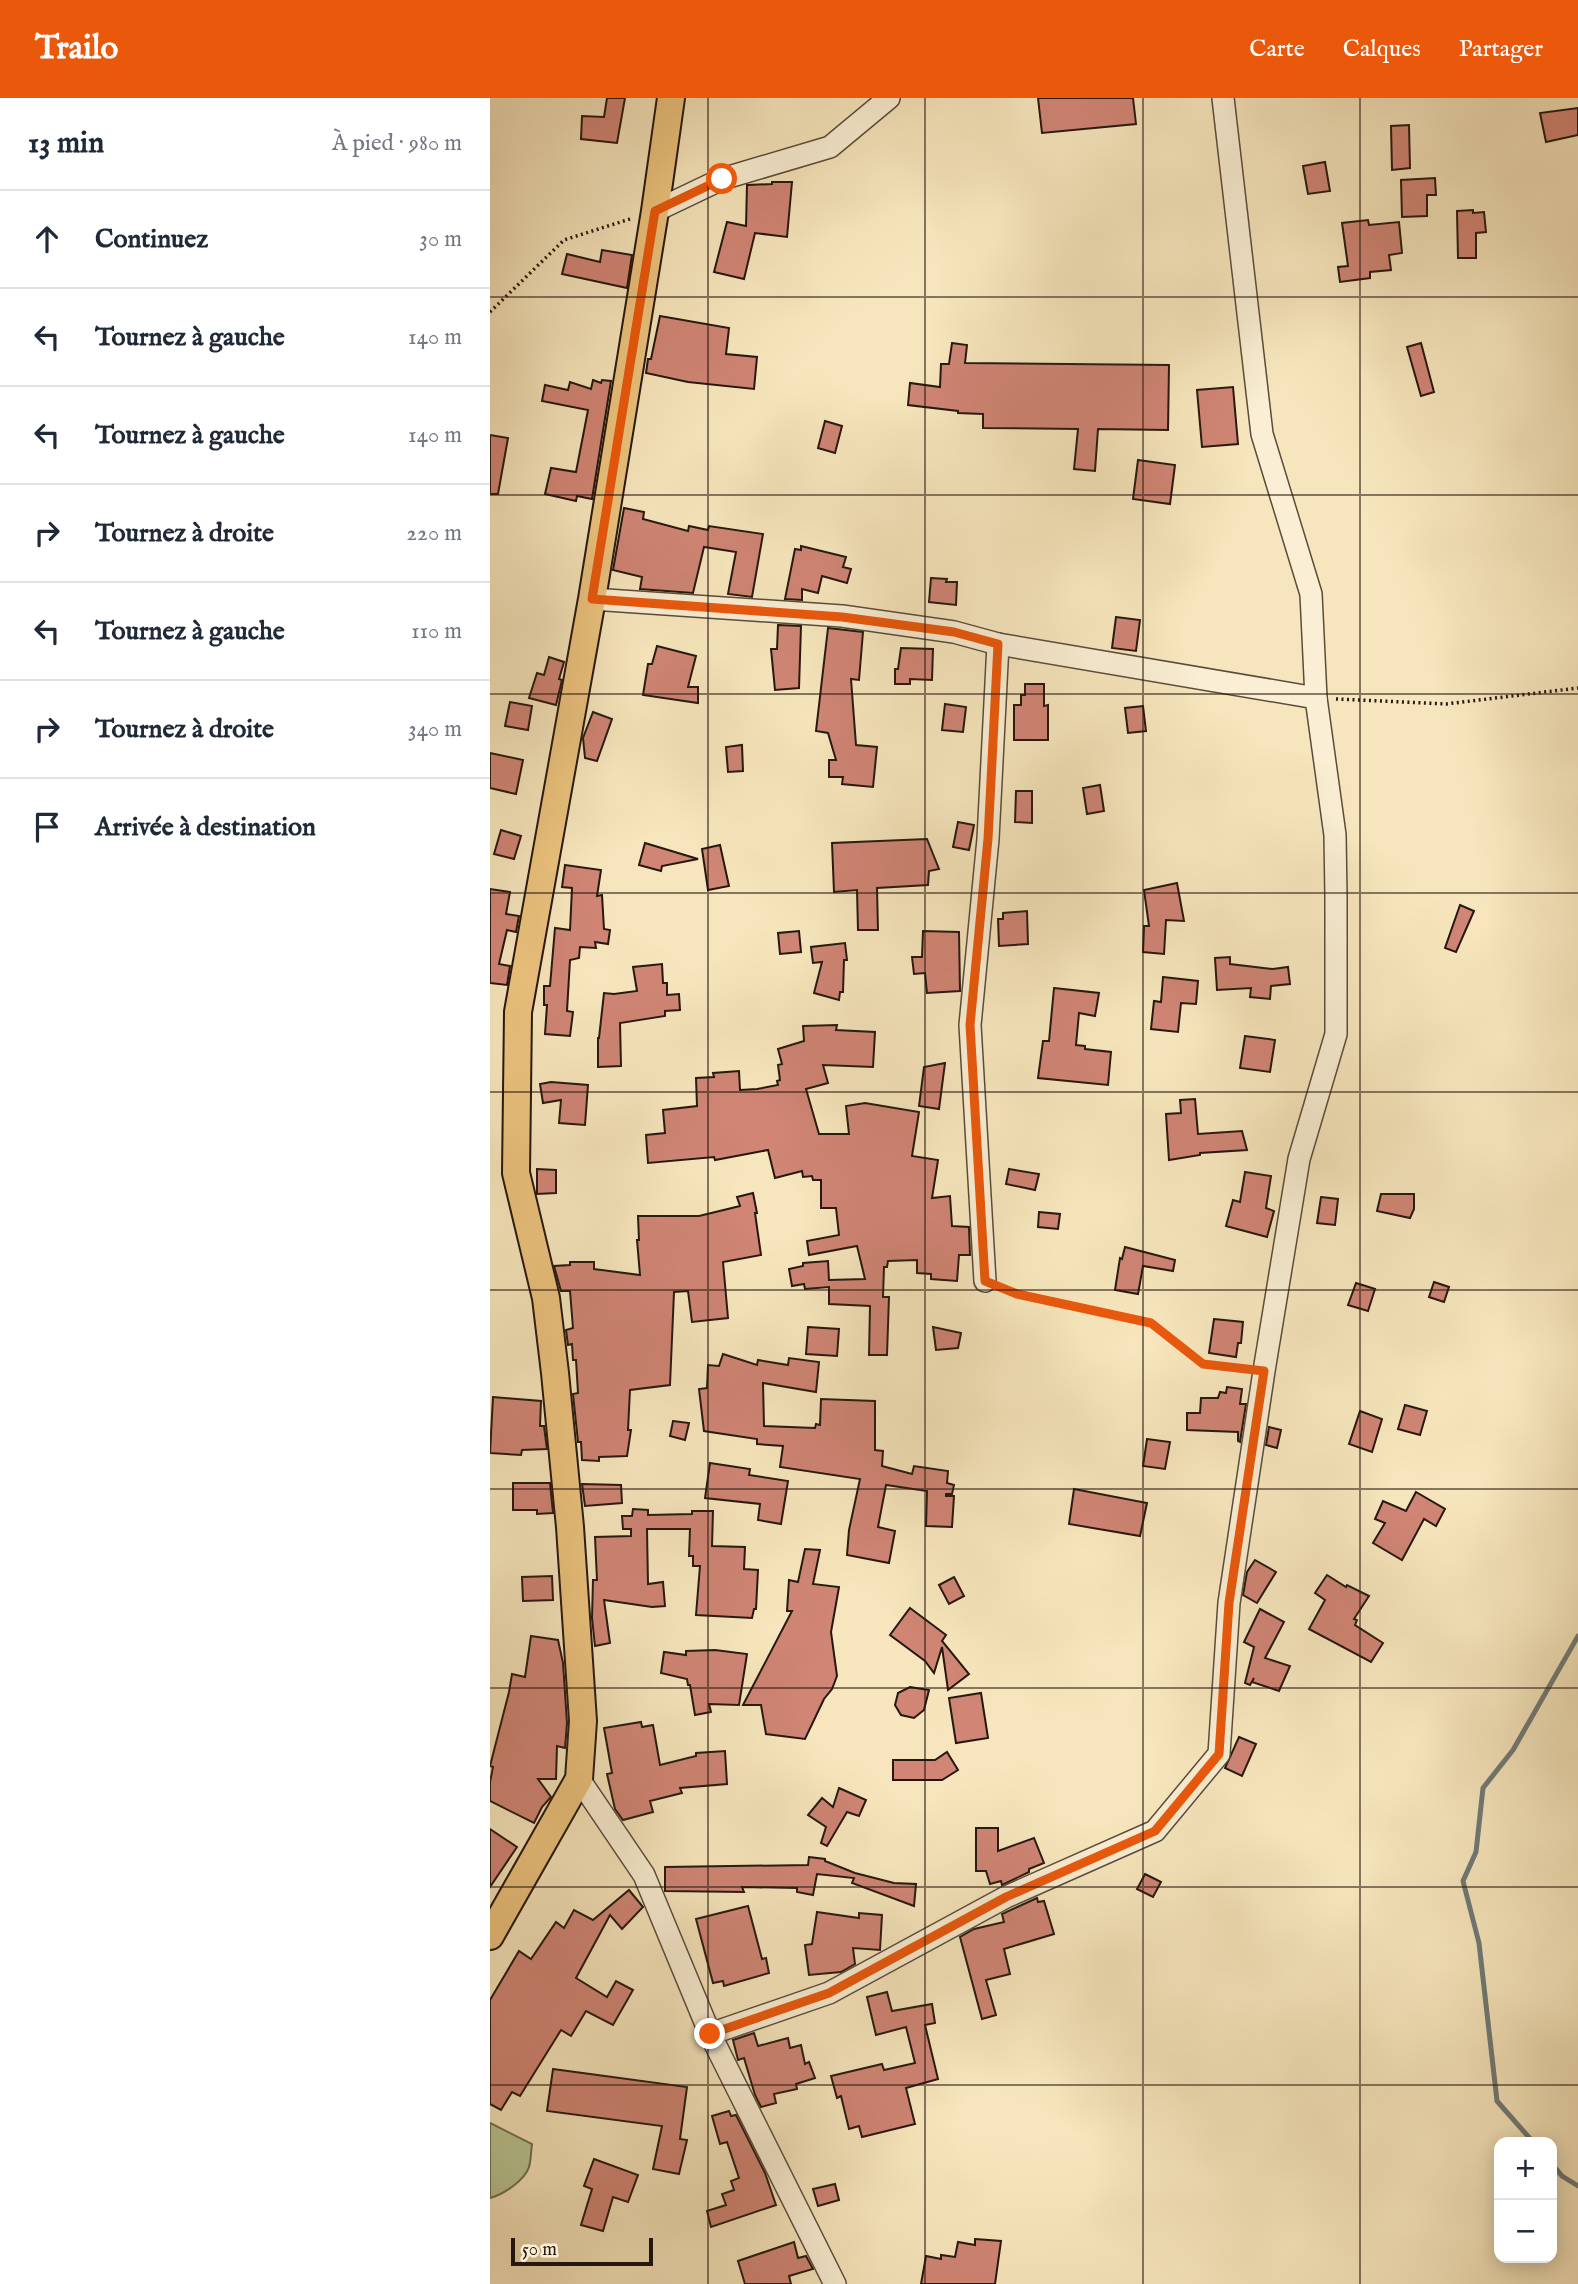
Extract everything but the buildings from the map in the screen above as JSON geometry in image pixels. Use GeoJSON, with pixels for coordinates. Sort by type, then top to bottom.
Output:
{"type":"FeatureCollection","features":[{"type":"Feature","properties":{"kind":"main road"},"geometry":{"type":"LineString","coordinates":[[490,1936],[579,1779],[583,1721],[570,1527],[546,1298],[516,1173],[518,1012],[592,599],[671,98]]}},
{"type":"Feature","properties":{"kind":"street"},"geometry":{"type":"LineString","coordinates":[[655,211],[722,179],[830,147],[889,98]]}},
{"type":"Feature","properties":{"kind":"street"},"geometry":{"type":"LineString","coordinates":[[710,2034],[829,1993],[1006,1897],[1155,1831],[1219,1754],[1229,1603],[1264,1371],[1299,1159],[1336,1034],[1335,835],[1317,698],[1311,594],[1262,434],[1223,98]]}},
{"type":"Feature","properties":{"kind":"street"},"geometry":{"type":"LineString","coordinates":[[592,599],[842,617],[954,632],[998,644],[1317,698]]}},
{"type":"Feature","properties":{"kind":"street"},"geometry":{"type":"LineString","coordinates":[[985,1281],[970,1025],[988,839],[998,644]]}},
{"type":"Feature","properties":{"kind":"street"},"geometry":{"type":"LineString","coordinates":[[579,1779],[644,1875],[710,2034],[835,2284]]}},
{"type":"Feature","properties":{"kind":"path"},"geometry":{"type":"LineString","coordinates":[[490,312],[564,240],[655,211]]}},
{"type":"Feature","properties":{"kind":"path"},"geometry":{"type":"LineString","coordinates":[[1317,698],[1446,704],[1578,688]]}},
{"type":"Feature","properties":{"kind":"path"},"geometry":{"type":"LineString","coordinates":[[985,1281],[1017,1294],[1151,1323],[1203,1364],[1264,1371]]}},
{"type":"Feature","properties":{"kind":"green space"},"geometry":{"type":"Polygon","coordinates":[[[490,2123],[532,2144],[527,2172],[507,2190],[490,2198],[490,2123]]]}},
{"type":"Feature","properties":{"kind":"waterway"},"geometry":{"type":"LineString","coordinates":[[1529,2137],[1497,2101],[1479,1943],[1463,1881],[1476,1852],[1483,1788],[1513,1750],[1578,1636]]}},
{"type":"Feature","properties":{"kind":"waterway"},"geometry":{"type":"LineString","coordinates":[[1557,2170],[1578,2186]]}},
{"type":"Feature","properties":{"kind":"route"},"geometry":{"type":"LineString","coordinates":[[710,2034],[829,1993],[1006,1897],[1155,1831],[1219,1754],[1229,1603],[1264,1371],[1203,1364],[1151,1323],[1017,1294],[985,1281],[970,1025],[988,839],[998,644],[954,632],[842,617],[592,599],[655,211],[722,179]]}}]}
